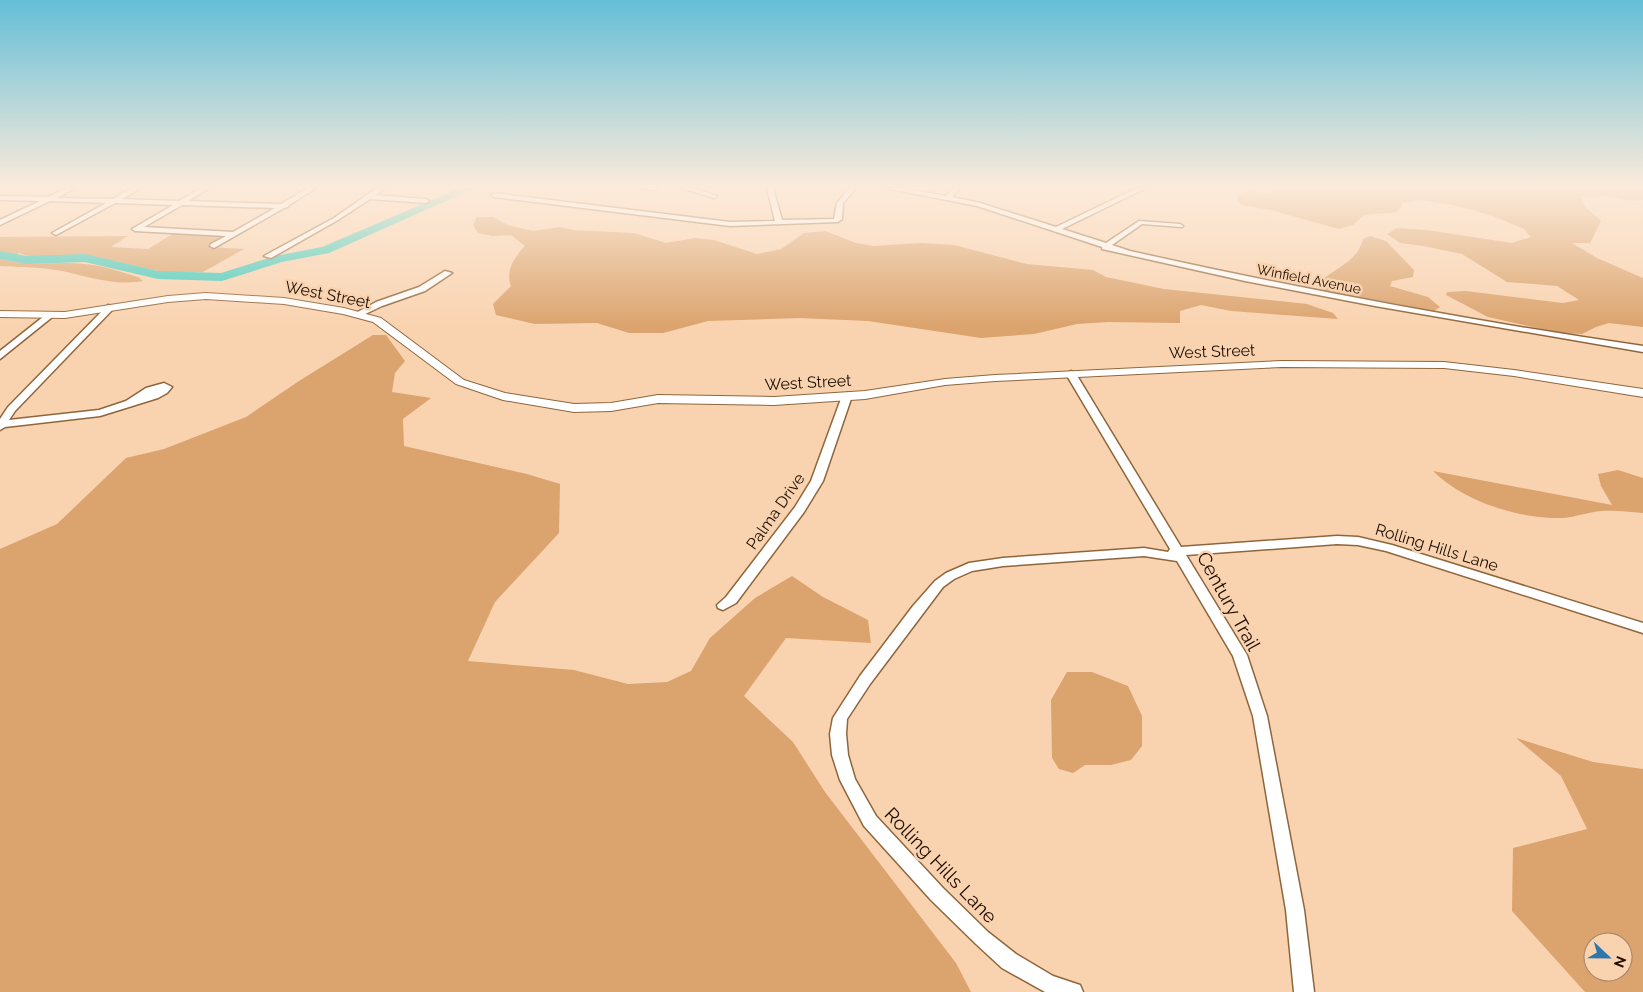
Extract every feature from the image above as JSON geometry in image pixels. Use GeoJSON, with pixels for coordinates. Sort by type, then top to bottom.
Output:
{"type":"FeatureCollection","features":[{"type":"Feature","properties":{"kind":"street"},"geometry":{"type":"LineString","coordinates":[[214,246],[234,234]]}},
{"type":"Feature","properties":{"kind":"street"},"geometry":{"type":"LineString","coordinates":[[268,256],[308,234]]}},
{"type":"Feature","properties":{"kind":"street","name":"Winfield Avenue"},"geometry":{"type":"LineString","coordinates":[[1068,234],[1105,246],[1283,287],[1596,342],[1643,348]]}},
{"type":"Feature","properties":{"kind":"street"},"geometry":{"type":"LineString","coordinates":[[1105,246],[1123,234]]}},
{"type":"Feature","properties":{"kind":"street"},"geometry":{"type":"LineString","coordinates":[[358,314],[379,304],[422,289],[448,273]]}},
{"type":"Feature","properties":{"kind":"street","name":"West Street"},"geometry":{"type":"LineString","coordinates":[[0,314],[48,316],[189,297],[223,296],[284,301],[358,314],[376,320],[460,382],[503,396],[544,404],[592,409],[658,399],[774,401],[847,396],[945,382],[1282,364],[1418,364],[1514,373],[1643,393]]}},
{"type":"Feature","properties":{"kind":"street"},"geometry":{"type":"LineString","coordinates":[[1,425],[11,409],[111,307]]}},
{"type":"Feature","properties":{"kind":"street"},"geometry":{"type":"LineString","coordinates":[[0,356],[48,316]]}},
{"type":"Feature","properties":{"kind":"street","name":"Century Trail"},"geometry":{"type":"LineString","coordinates":[[1071,374],[1240,655],[1260,716],[1294,910],[1304,992]]}},
{"type":"Feature","properties":{"kind":"street","name":"Palma Drive"},"geometry":{"type":"LineString","coordinates":[[723,605],[731,600],[800,509],[817,481],[847,396]]}},
{"type":"Feature","properties":{"kind":"street"},"geometry":{"type":"LineString","coordinates":[[1,425],[100,413],[129,403]]}},
{"type":"Feature","properties":{"kind":"street","name":"Rolling Hills Lane"},"geometry":{"type":"LineString","coordinates":[[1073,992],[1049,984],[1010,961],[982,938],[937,894],[870,822],[848,780],[840,755],[838,734],[840,718],[865,680],[918,609],[939,584],[950,576],[969,567],[1003,562],[1154,552],[1180,554],[1337,540],[1358,541],[1388,548],[1643,628]]}},
{"type":"Feature","properties":{"kind":"shaded area"},"geometry":{"type":"Polygon","coordinates":[[[172,234],[217,234],[230,235],[209,247],[244,249],[203,272],[162,272],[88,255],[31,257],[19,253],[6,260],[35,264],[74,263],[105,267],[138,277],[143,281],[132,282],[102,280],[62,271],[31,267],[0,266],[0,237],[128,236],[111,247],[148,249],[172,234]]]}},
{"type":"Feature","properties":{"kind":"shaded area"},"geometry":{"type":"Polygon","coordinates":[[[484,234],[638,234],[666,243],[695,238],[714,240],[757,254],[781,249],[802,234],[834,234],[856,243],[873,246],[922,243],[954,245],[1027,264],[1093,270],[1106,277],[1164,289],[1307,304],[1333,313],[1338,319],[1231,311],[1201,305],[1180,311],[1180,323],[1108,322],[1077,324],[1034,334],[981,338],[868,321],[799,318],[708,321],[663,333],[629,333],[597,323],[535,324],[496,315],[493,304],[511,286],[509,280],[510,269],[525,246],[511,235],[484,234]]]}},
{"type":"Feature","properties":{"kind":"shaded area"},"geometry":{"type":"Polygon","coordinates":[[[1387,234],[1455,234],[1512,243],[1531,237],[1529,234],[1594,234],[1590,243],[1572,243],[1597,258],[1643,278],[1643,327],[1609,323],[1582,334],[1560,333],[1488,317],[1446,295],[1447,292],[1466,291],[1563,303],[1579,300],[1557,286],[1507,282],[1462,254],[1400,243],[1387,234]]]}},
{"type":"Feature","properties":{"kind":"shaded area"},"geometry":{"type":"Polygon","coordinates":[[[1370,236],[1386,241],[1414,270],[1413,277],[1392,281],[1390,286],[1428,297],[1440,307],[1434,311],[1324,290],[1319,283],[1351,259],[1356,254],[1363,239],[1370,236]]]}},
{"type":"Feature","properties":{"kind":"shaded area"},"geometry":{"type":"Polygon","coordinates":[[[373,335],[386,335],[405,361],[395,373],[392,392],[431,398],[403,419],[404,446],[527,474],[560,484],[559,533],[495,602],[468,661],[574,670],[628,684],[667,682],[691,671],[710,638],[755,598],[792,576],[823,597],[868,620],[871,643],[786,638],[744,696],[793,742],[825,792],[956,963],[971,992],[0,992],[0,549],[57,524],[126,458],[164,449],[246,417],[373,335]]]}},
{"type":"Feature","properties":{"kind":"shaded area"},"geometry":{"type":"Polygon","coordinates":[[[1618,470],[1643,478],[1643,513],[1601,511],[1573,517],[1546,518],[1511,512],[1493,507],[1460,492],[1433,471],[1612,505],[1601,486],[1598,474],[1618,470]]]}},
{"type":"Feature","properties":{"kind":"shaded area"},"geometry":{"type":"Polygon","coordinates":[[[1067,672],[1092,672],[1128,686],[1142,716],[1142,746],[1131,760],[1111,765],[1085,765],[1073,773],[1059,769],[1052,758],[1051,700],[1067,672]]]}},
{"type":"Feature","properties":{"kind":"shaded area"},"geometry":{"type":"Polygon","coordinates":[[[1516,738],[1593,762],[1643,769],[1643,992],[1585,992],[1512,911],[1513,848],[1587,829],[1561,776],[1516,738]]]}},
{"type":"Feature","properties":{"kind":"waterway"},"geometry":{"type":"LineString","coordinates":[[0,255],[27,260],[85,258],[158,275],[222,277],[279,259],[325,250],[362,234]]}}]}
